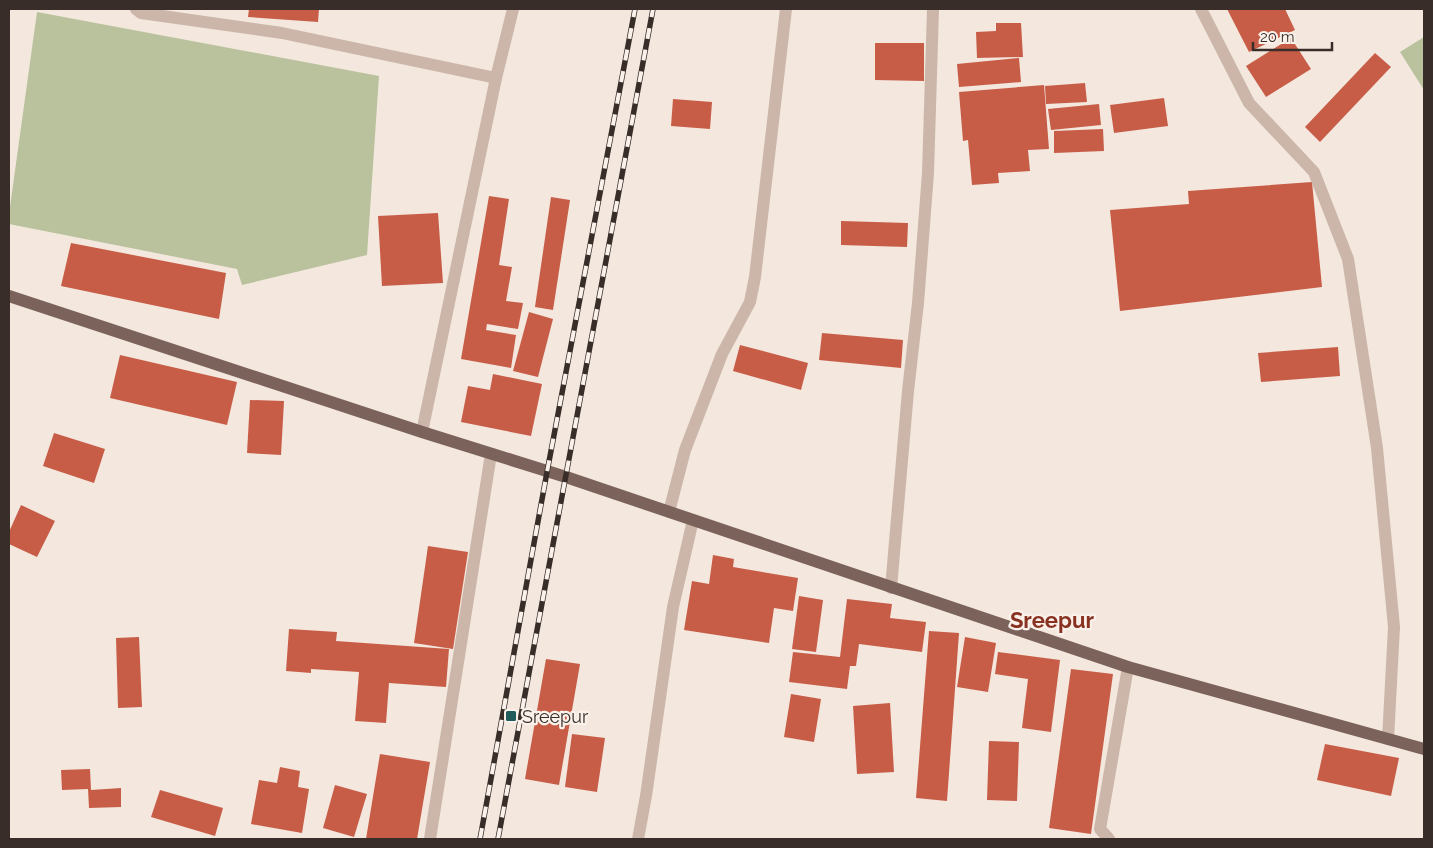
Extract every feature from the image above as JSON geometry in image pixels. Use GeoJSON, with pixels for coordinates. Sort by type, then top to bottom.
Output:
{"type":"FeatureCollection","features":[{"type":"Feature","properties":{"kind":"main road"},"geometry":{"type":"LineString","coordinates":[[9,296],[693,520],[1128,667],[1424,749]]}},
{"type":"Feature","properties":{"kind":"street"},"geometry":{"type":"LineString","coordinates":[[136,9],[141,13],[282,34],[496,78]]}},
{"type":"Feature","properties":{"kind":"street"},"geometry":{"type":"LineString","coordinates":[[422,432],[496,78],[513,9]]}},
{"type":"Feature","properties":{"kind":"street"},"geometry":{"type":"LineString","coordinates":[[668,512],[685,450],[719,362],[750,302],[755,278],[786,9]]}},
{"type":"Feature","properties":{"kind":"street"},"geometry":{"type":"LineString","coordinates":[[891,588],[908,391],[918,303],[928,173],[933,9]]}},
{"type":"Feature","properties":{"kind":"street"},"geometry":{"type":"LineString","coordinates":[[1201,9],[1250,102],[1314,172],[1348,259],[1377,448],[1394,627],[1388,739]]}},
{"type":"Feature","properties":{"kind":"street"},"geometry":{"type":"LineString","coordinates":[[430,839],[490,454]]}},
{"type":"Feature","properties":{"kind":"street"},"geometry":{"type":"LineString","coordinates":[[638,839],[673,607],[693,520]]}},
{"type":"Feature","properties":{"kind":"street"},"geometry":{"type":"LineString","coordinates":[[1109,839],[1099,834],[1128,667]]}},
{"type":"Feature","properties":{"kind":"green space"},"geometry":{"type":"Polygon","coordinates":[[[37,12],[379,76],[367,255],[242,285],[237,269],[9,224],[37,12]]]}},
{"type":"Feature","properties":{"kind":"green space"},"geometry":{"type":"Polygon","coordinates":[[[1424,37],[1424,90],[1400,52],[1424,37]]]}},
{"type":"Feature","properties":{"kind":"building"},"geometry":{"type":"Polygon","coordinates":[[[249,9],[319,9],[318,22],[248,17],[249,9]]]}},
{"type":"Feature","properties":{"kind":"building"},"geometry":{"type":"Polygon","coordinates":[[[1227,9],[1285,9],[1295,30],[1249,52],[1227,9]]]}},
{"type":"Feature","properties":{"kind":"building"},"geometry":{"type":"Polygon","coordinates":[[[996,23],[1021,23],[1023,57],[977,58],[976,32],[996,31],[996,23]]]}},
{"type":"Feature","properties":{"kind":"building"},"geometry":{"type":"Polygon","coordinates":[[[1291,38],[1311,69],[1266,97],[1246,66],[1291,38]]]}},
{"type":"Feature","properties":{"kind":"building"},"geometry":{"type":"Polygon","coordinates":[[[875,43],[924,43],[924,81],[875,80],[875,43]]]}},
{"type":"Feature","properties":{"kind":"building"},"geometry":{"type":"Polygon","coordinates":[[[1375,53],[1391,67],[1320,142],[1305,127],[1375,53]]]}},
{"type":"Feature","properties":{"kind":"building"},"geometry":{"type":"Polygon","coordinates":[[[1019,58],[1021,82],[959,87],[957,64],[1019,58]]]}},
{"type":"Feature","properties":{"kind":"building"},"geometry":{"type":"Polygon","coordinates":[[[1085,83],[1087,102],[1046,104],[1045,86],[1085,83]]]}},
{"type":"Feature","properties":{"kind":"building"},"geometry":{"type":"Polygon","coordinates":[[[1044,85],[1049,149],[1028,150],[1030,171],[998,173],[999,183],[972,185],[968,140],[963,141],[959,92],[1044,85]]]}},
{"type":"Feature","properties":{"kind":"building"},"geometry":{"type":"Polygon","coordinates":[[[1164,98],[1168,126],[1114,133],[1110,105],[1164,98]]]}},
{"type":"Feature","properties":{"kind":"building"},"geometry":{"type":"Polygon","coordinates":[[[673,99],[712,102],[710,129],[671,126],[673,99]]]}},
{"type":"Feature","properties":{"kind":"building"},"geometry":{"type":"Polygon","coordinates":[[[1099,104],[1101,125],[1051,130],[1048,109],[1099,104]]]}},
{"type":"Feature","properties":{"kind":"building"},"geometry":{"type":"Polygon","coordinates":[[[1103,129],[1104,151],[1054,153],[1054,131],[1103,129]]]}},
{"type":"Feature","properties":{"kind":"building"},"geometry":{"type":"Polygon","coordinates":[[[1312,182],[1322,287],[1120,311],[1110,210],[1189,204],[1188,191],[1312,182]]]}},
{"type":"Feature","properties":{"kind":"building"},"geometry":{"type":"Polygon","coordinates":[[[489,196],[509,199],[499,265],[512,267],[506,301],[523,303],[518,329],[487,324],[486,330],[516,335],[511,368],[461,359],[489,196]]]}},
{"type":"Feature","properties":{"kind":"building"},"geometry":{"type":"Polygon","coordinates":[[[551,197],[570,200],[553,310],[535,307],[551,197]]]}},
{"type":"Feature","properties":{"kind":"building"},"geometry":{"type":"Polygon","coordinates":[[[438,213],[443,283],[382,286],[378,216],[438,213]]]}},
{"type":"Feature","properties":{"kind":"building"},"geometry":{"type":"Polygon","coordinates":[[[841,221],[908,223],[907,247],[841,245],[841,221]]]}},
{"type":"Feature","properties":{"kind":"building"},"geometry":{"type":"Polygon","coordinates":[[[71,243],[226,273],[219,319],[61,286],[71,243]]]}},
{"type":"Feature","properties":{"kind":"building"},"geometry":{"type":"Polygon","coordinates":[[[529,312],[553,319],[538,377],[513,371],[529,312]]]}},
{"type":"Feature","properties":{"kind":"building"},"geometry":{"type":"Polygon","coordinates":[[[822,333],[903,340],[901,368],[819,360],[822,333]]]}},
{"type":"Feature","properties":{"kind":"building"},"geometry":{"type":"Polygon","coordinates":[[[740,345],[808,363],[801,390],[733,371],[740,345]]]}},
{"type":"Feature","properties":{"kind":"building"},"geometry":{"type":"Polygon","coordinates":[[[1338,347],[1340,376],[1261,382],[1258,353],[1338,347]]]}},
{"type":"Feature","properties":{"kind":"building"},"geometry":{"type":"Polygon","coordinates":[[[120,355],[237,382],[227,425],[110,398],[120,355]]]}},
{"type":"Feature","properties":{"kind":"building"},"geometry":{"type":"Polygon","coordinates":[[[493,374],[542,384],[531,436],[461,422],[468,386],[490,390],[493,374]]]}},
{"type":"Feature","properties":{"kind":"building"},"geometry":{"type":"Polygon","coordinates":[[[250,400],[284,401],[281,455],[247,453],[250,400]]]}},
{"type":"Feature","properties":{"kind":"building"},"geometry":{"type":"Polygon","coordinates":[[[54,433],[105,449],[94,483],[43,466],[54,433]]]}},
{"type":"Feature","properties":{"kind":"building"},"geometry":{"type":"Polygon","coordinates":[[[21,505],[55,521],[37,557],[9,544],[9,532],[21,505]]]}},
{"type":"Feature","properties":{"kind":"building"},"geometry":{"type":"Polygon","coordinates":[[[428,546],[468,552],[453,649],[414,643],[428,546]]]}},
{"type":"Feature","properties":{"kind":"building"},"geometry":{"type":"Polygon","coordinates":[[[713,555],[734,559],[733,567],[798,578],[793,611],[774,608],[769,643],[684,630],[692,581],[709,584],[713,555]]]}},
{"type":"Feature","properties":{"kind":"building"},"geometry":{"type":"Polygon","coordinates":[[[799,596],[823,600],[816,652],[792,649],[799,596]]]}},
{"type":"Feature","properties":{"kind":"building"},"geometry":{"type":"Polygon","coordinates":[[[847,599],[892,604],[890,618],[926,622],[922,652],[859,644],[856,666],[850,666],[847,689],[789,682],[793,652],[840,657],[847,599]]]}},
{"type":"Feature","properties":{"kind":"building"},"geometry":{"type":"Polygon","coordinates":[[[289,629],[337,632],[336,641],[449,649],[446,687],[389,683],[386,723],[355,721],[359,672],[311,669],[311,673],[286,671],[289,629]]]}},
{"type":"Feature","properties":{"kind":"building"},"geometry":{"type":"Polygon","coordinates":[[[929,631],[959,633],[947,801],[916,798],[929,631]]]}},
{"type":"Feature","properties":{"kind":"building"},"geometry":{"type":"Polygon","coordinates":[[[139,637],[142,707],[118,708],[116,638],[139,637]]]}},
{"type":"Feature","properties":{"kind":"building"},"geometry":{"type":"Polygon","coordinates":[[[965,637],[996,643],[988,692],[957,687],[965,637]]]}},
{"type":"Feature","properties":{"kind":"building"},"geometry":{"type":"Polygon","coordinates":[[[998,652],[1060,660],[1051,732],[1022,728],[1028,679],[995,674],[998,652]]]}},
{"type":"Feature","properties":{"kind":"building"},"geometry":{"type":"Polygon","coordinates":[[[546,659],[580,664],[559,785],[525,779],[546,659]]]}},
{"type":"Feature","properties":{"kind":"building"},"geometry":{"type":"Polygon","coordinates":[[[1071,669],[1113,674],[1091,834],[1049,828],[1071,669]]]}},
{"type":"Feature","properties":{"kind":"building"},"geometry":{"type":"Polygon","coordinates":[[[791,694],[821,699],[814,742],[784,737],[791,694]]]}},
{"type":"Feature","properties":{"kind":"building"},"geometry":{"type":"Polygon","coordinates":[[[890,703],[894,772],[857,774],[853,706],[890,703]]]}},
{"type":"Feature","properties":{"kind":"building"},"geometry":{"type":"Polygon","coordinates":[[[572,734],[605,738],[597,792],[565,787],[572,734]]]}},
{"type":"Feature","properties":{"kind":"building"},"geometry":{"type":"Polygon","coordinates":[[[989,741],[1019,742],[1017,801],[987,800],[989,741]]]}},
{"type":"Feature","properties":{"kind":"building"},"geometry":{"type":"Polygon","coordinates":[[[1325,744],[1399,758],[1391,796],[1317,780],[1325,744]]]}},
{"type":"Feature","properties":{"kind":"building"},"geometry":{"type":"Polygon","coordinates":[[[380,754],[430,762],[417,839],[366,839],[380,754]]]}},
{"type":"Feature","properties":{"kind":"building"},"geometry":{"type":"Polygon","coordinates":[[[280,767],[300,771],[298,787],[309,789],[302,833],[251,824],[259,780],[277,783],[280,767]]]}},
{"type":"Feature","properties":{"kind":"building"},"geometry":{"type":"Polygon","coordinates":[[[90,769],[91,790],[121,788],[121,807],[89,808],[88,789],[62,790],[61,770],[90,769]]]}},
{"type":"Feature","properties":{"kind":"building"},"geometry":{"type":"Polygon","coordinates":[[[335,785],[367,794],[354,837],[323,828],[335,785]]]}},
{"type":"Feature","properties":{"kind":"building"},"geometry":{"type":"Polygon","coordinates":[[[160,790],[223,808],[215,836],[151,817],[160,790]]]}},
{"type":"Feature","properties":{"kind":"railway"},"geometry":{"type":"LineString","coordinates":[[480,839],[547,472],[635,9]]}},
{"type":"Feature","properties":{"kind":"railway"},"geometry":{"type":"LineString","coordinates":[[498,839],[653,9]]}},
{"type":"Feature","properties":{"kind":"place","name":"Sreepur"},"geometry":{"type":"Point","coordinates":[511,716]}},
{"type":"Feature","properties":{"kind":"district","name":"Sreepur"},"geometry":{"type":"Point","coordinates":[1052,620]}}]}
